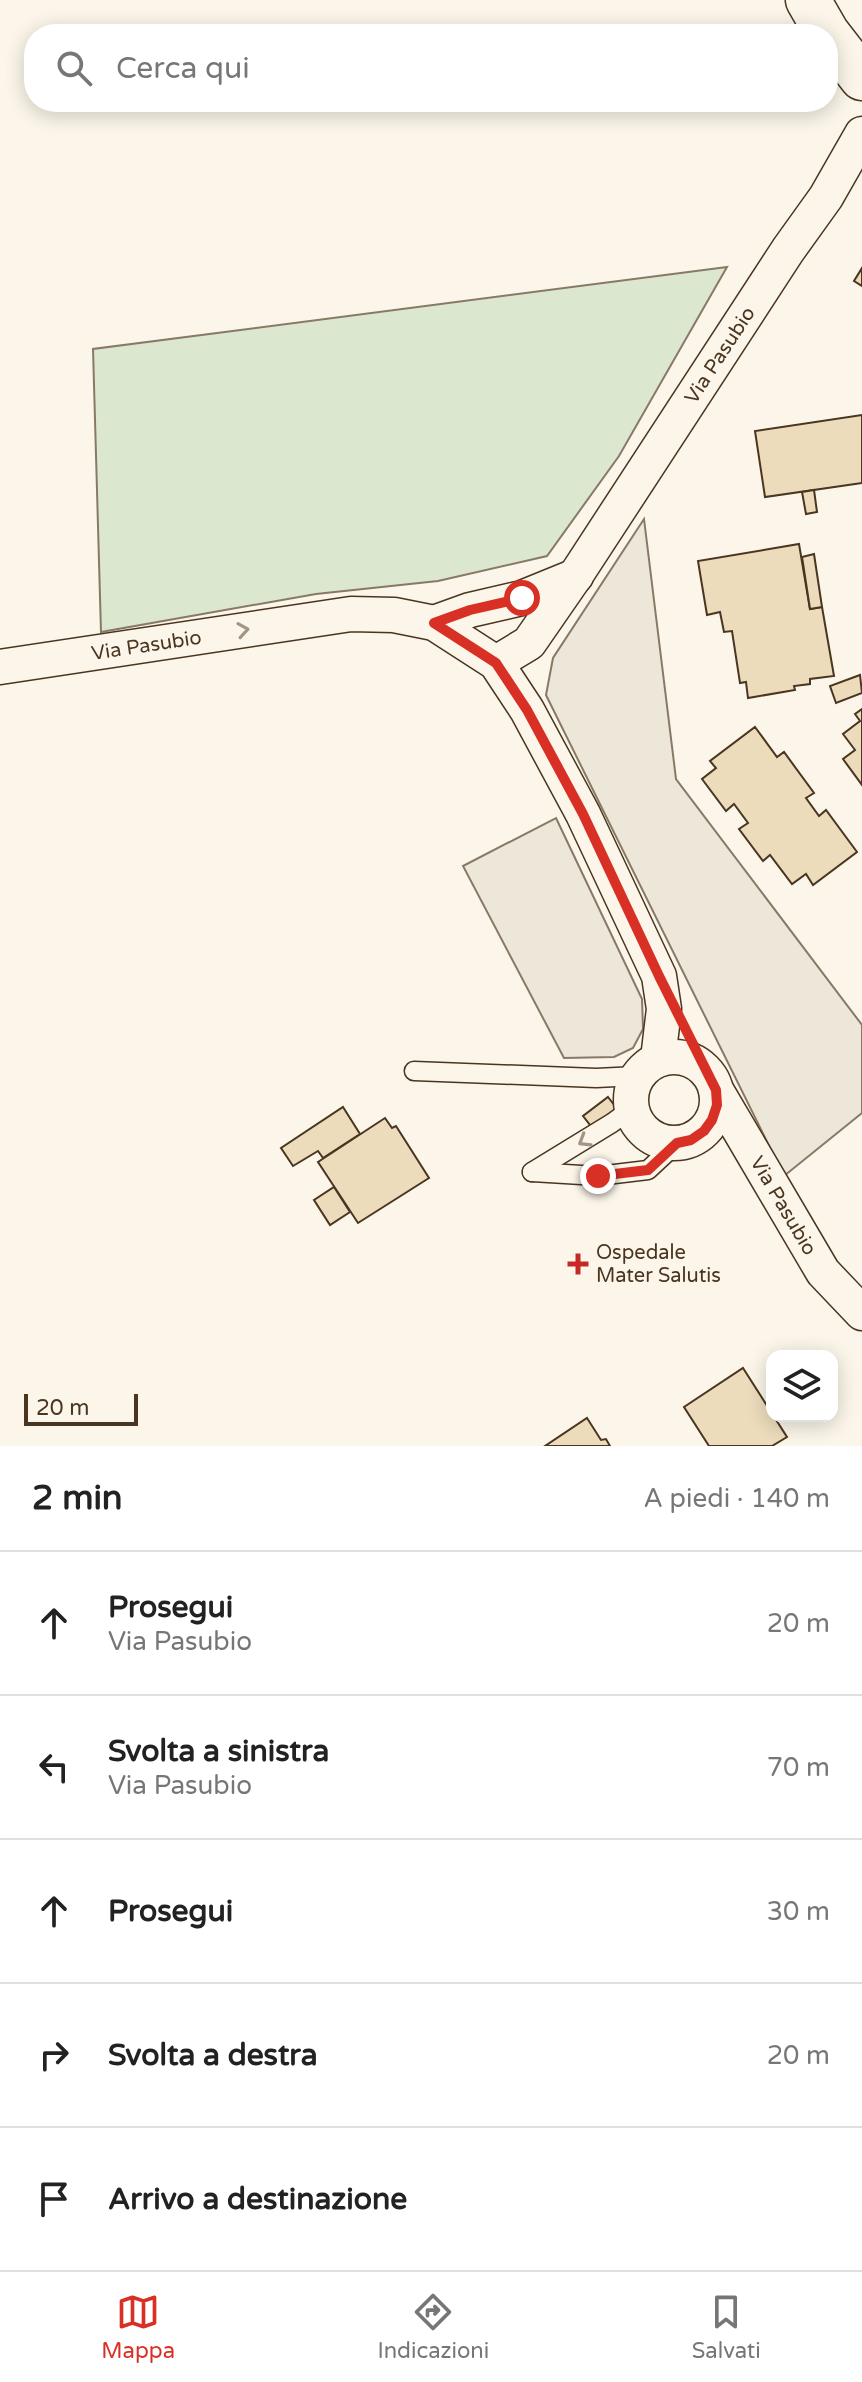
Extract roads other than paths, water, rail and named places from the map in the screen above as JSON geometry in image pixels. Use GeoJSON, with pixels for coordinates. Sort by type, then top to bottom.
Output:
{"type":"FeatureCollection","features":[{"type":"Feature","properties":{"kind":"main road"},"geometry":{"type":"LineString","coordinates":[[808,0],[822,24]]}},
{"type":"Feature","properties":{"kind":"main road"},"geometry":{"type":"LineString","coordinates":[[838,47],[862,78]]}},
{"type":"Feature","properties":{"kind":"street","name":"Via Pasubio"},"geometry":{"type":"LineString","coordinates":[[496,663],[529,643],[779,263],[826,197],[862,134]]}},
{"type":"Feature","properties":{"kind":"street"},"geometry":{"type":"LineString","coordinates":[[434,623],[470,610],[522,598],[576,575]]}},
{"type":"Feature","properties":{"kind":"street","name":"Via Pasubio"},"geometry":{"type":"LineString","coordinates":[[0,667],[351,614],[394,615],[434,623],[496,663],[527,710],[583,814],[659,976],[714,1083],[823,1272],[862,1313]]}},
{"type":"Feature","properties":{"kind":"street","name":"Via Pasubio"},"geometry":{"type":"LineString","coordinates":[[642,1080],[664,1009],[659,976]]}},
{"type":"Feature","properties":{"kind":"street"},"geometry":{"type":"LineString","coordinates":[[673,1056],[701,1065],[714,1083],[717,1105],[712,1120],[704,1131],[691,1140],[663,1142],[651,1137],[634,1116],[642,1080],[673,1056]]}},
{"type":"Feature","properties":{"kind":"lane"},"geometry":{"type":"LineString","coordinates":[[414,1071],[642,1080],[623,1115],[532,1172],[598,1176],[648,1170],[677,1143]]}},
{"type":"Feature","properties":{"kind":"place","name":"Ospedale Mater Salutis"},"geometry":{"type":"Point","coordinates":[578,1264]}}]}
